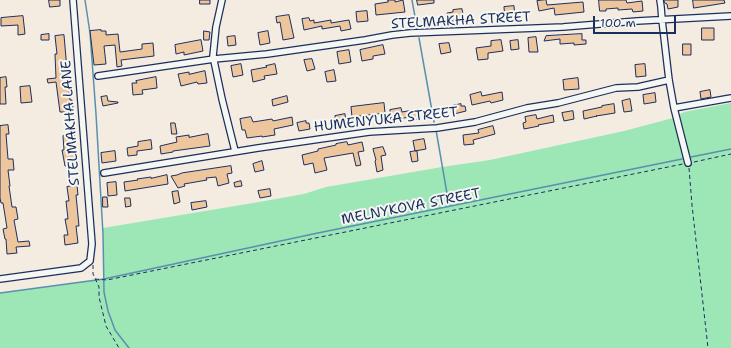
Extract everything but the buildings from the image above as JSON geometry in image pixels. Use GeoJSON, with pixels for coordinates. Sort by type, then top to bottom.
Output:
{"type":"FeatureCollection","features":[{"type":"Feature","properties":{"kind":"street","name":"STELMAKHA LANE"},"geometry":{"type":"LineString","coordinates":[[0,279],[81,268],[90,261],[92,244],[73,0]]}},
{"type":"Feature","properties":{"kind":"street"},"geometry":{"type":"LineString","coordinates":[[222,0],[216,27],[213,56],[235,151]]}},
{"type":"Feature","properties":{"kind":"street"},"geometry":{"type":"LineString","coordinates":[[660,0],[668,80],[688,163]]}},
{"type":"Feature","properties":{"kind":"street","name":"STELMAKHA STREET"},"geometry":{"type":"LineString","coordinates":[[98,76],[214,59],[267,54],[410,33],[563,27],[731,16]]}},
{"type":"Feature","properties":{"kind":"street","name":"HUMENYUKA STREET"},"geometry":{"type":"LineString","coordinates":[[104,173],[235,151],[369,132],[437,128],[475,122],[527,108],[558,103],[616,88],[638,86],[668,80]]}},
{"type":"Feature","properties":{"kind":"street"},"geometry":{"type":"LineString","coordinates":[[674,108],[731,98]]}},
{"type":"Feature","properties":{"kind":"path","name":"MELNYKOVA STREET"},"geometry":{"type":"LineString","coordinates":[[120,348],[106,326],[99,297],[99,287],[96,279],[107,280],[731,154]]}},
{"type":"Feature","properties":{"kind":"path"},"geometry":{"type":"LineString","coordinates":[[688,163],[708,348]]}},
{"type":"Feature","properties":{"kind":"green space"},"geometry":{"type":"Polygon","coordinates":[[[731,103],[731,348],[0,348],[0,293],[104,279],[103,228],[304,194],[326,187],[490,160],[624,131],[673,118],[684,112],[731,103]]]}},
{"type":"Feature","properties":{"kind":"waterway"},"geometry":{"type":"LineString","coordinates":[[85,0],[90,33],[96,114],[103,234],[104,292],[108,311],[115,330],[129,348]]}},
{"type":"Feature","properties":{"kind":"waterway"},"geometry":{"type":"LineString","coordinates":[[412,0],[417,28]]}},
{"type":"Feature","properties":{"kind":"waterway"},"geometry":{"type":"LineString","coordinates":[[419,38],[434,122]]}},
{"type":"Feature","properties":{"kind":"waterway"},"geometry":{"type":"LineString","coordinates":[[436,130],[449,205]]}},
{"type":"Feature","properties":{"kind":"waterway"},"geometry":{"type":"LineString","coordinates":[[691,157],[731,149]]}},
{"type":"Feature","properties":{"kind":"waterway"},"geometry":{"type":"LineString","coordinates":[[0,293],[104,279],[313,234],[682,159]]}}]}
